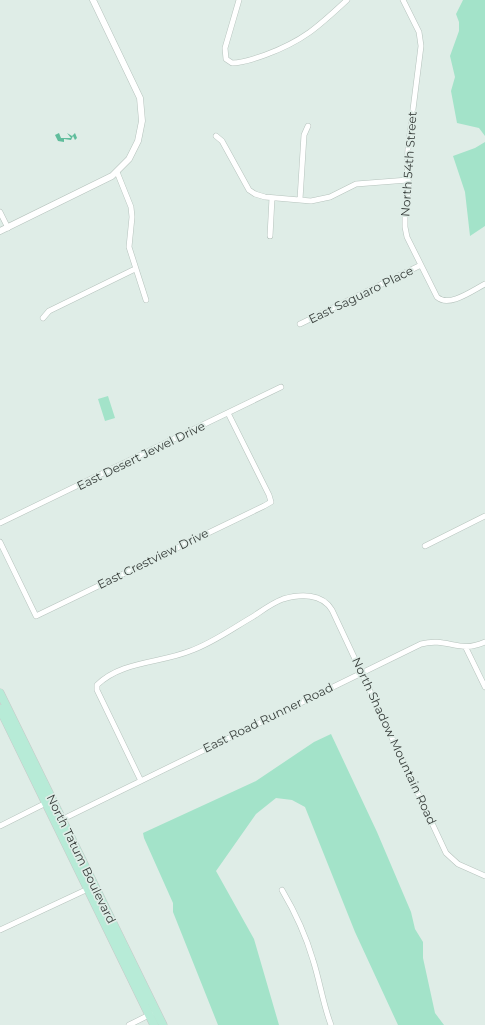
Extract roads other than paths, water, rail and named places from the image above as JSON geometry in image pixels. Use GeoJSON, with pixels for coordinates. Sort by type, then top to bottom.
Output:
{"type":"FeatureCollection","features":[{"type":"Feature","properties":{"kind":"main road","name":"North Tatum Boulevard"},"geometry":{"type":"LineString","coordinates":[[0,693],[49,802]]}},
{"type":"Feature","properties":{"kind":"main road","name":"North Tatum Boulevard"},"geometry":{"type":"LineString","coordinates":[[0,709],[59,821],[153,1013],[162,1025]]}},
{"type":"Feature","properties":{"kind":"main road","name":"North Tatum Boulevard"},"geometry":{"type":"LineString","coordinates":[[153,1013],[154,1025]]}},
{"type":"Feature","properties":{"kind":"street"},"geometry":{"type":"LineString","coordinates":[[0,231],[105,180],[117,172],[129,158],[138,141],[141,132],[142,111],[136,89],[93,0]]}},
{"type":"Feature","properties":{"kind":"street"},"geometry":{"type":"LineString","coordinates":[[240,0],[225,48],[226,59],[232,63],[239,63],[290,44],[315,30],[347,0]]}},
{"type":"Feature","properties":{"kind":"street","name":"North 54th Street"},"geometry":{"type":"LineString","coordinates":[[403,0],[421,42],[408,149],[405,227],[407,237],[437,297],[440,300],[448,301],[485,284]]}},
{"type":"Feature","properties":{"kind":"street"},"geometry":{"type":"LineString","coordinates":[[300,199],[304,135],[308,126]]}},
{"type":"Feature","properties":{"kind":"street"},"geometry":{"type":"LineString","coordinates":[[216,136],[222,141],[249,190],[255,194],[272,198],[320,200],[356,184],[408,180]]}},
{"type":"Feature","properties":{"kind":"street"},"geometry":{"type":"LineString","coordinates":[[117,172],[131,207],[132,217],[129,247],[146,300]]}},
{"type":"Feature","properties":{"kind":"street"},"geometry":{"type":"LineString","coordinates":[[270,236],[272,198]]}},
{"type":"Feature","properties":{"kind":"street"},"geometry":{"type":"LineString","coordinates":[[0,212],[8,228]]}},
{"type":"Feature","properties":{"kind":"street","name":"East Saguaro Place"},"geometry":{"type":"LineString","coordinates":[[300,324],[421,265]]}},
{"type":"Feature","properties":{"kind":"street"},"geometry":{"type":"LineString","coordinates":[[43,318],[49,311],[135,269]]}},
{"type":"Feature","properties":{"kind":"street","name":"East Desert Jewel Drive"},"geometry":{"type":"LineString","coordinates":[[0,523],[281,387]]}},
{"type":"Feature","properties":{"kind":"street","name":"East Crestview Drive"},"geometry":{"type":"LineString","coordinates":[[0,542],[36,616],[270,502],[228,413]]}},
{"type":"Feature","properties":{"kind":"street"},"geometry":{"type":"LineString","coordinates":[[426,546],[485,516]]}},
{"type":"Feature","properties":{"kind":"street","name":"North Shadow Mountain Road"},"geometry":{"type":"LineString","coordinates":[[140,780],[97,690],[97,685],[111,675],[133,666],[168,659],[204,645],[275,603],[293,597],[313,596],[330,606],[446,853],[458,864],[485,876]]}},
{"type":"Feature","properties":{"kind":"street","name":"East Road Runner Road"},"geometry":{"type":"LineString","coordinates":[[59,821],[140,780],[428,642],[443,642],[466,648]]}},
{"type":"Feature","properties":{"kind":"street"},"geometry":{"type":"LineString","coordinates":[[485,642],[466,648],[485,687]]}},
{"type":"Feature","properties":{"kind":"street"},"geometry":{"type":"LineString","coordinates":[[0,826],[49,802]]}},
{"type":"Feature","properties":{"kind":"street"},"geometry":{"type":"LineString","coordinates":[[0,930],[91,888]]}},
{"type":"Feature","properties":{"kind":"street"},"geometry":{"type":"LineString","coordinates":[[282,890],[294,912],[307,943],[331,1025]]}},
{"type":"Feature","properties":{"kind":"street"},"geometry":{"type":"LineString","coordinates":[[129,1025],[153,1013]]}}]}
